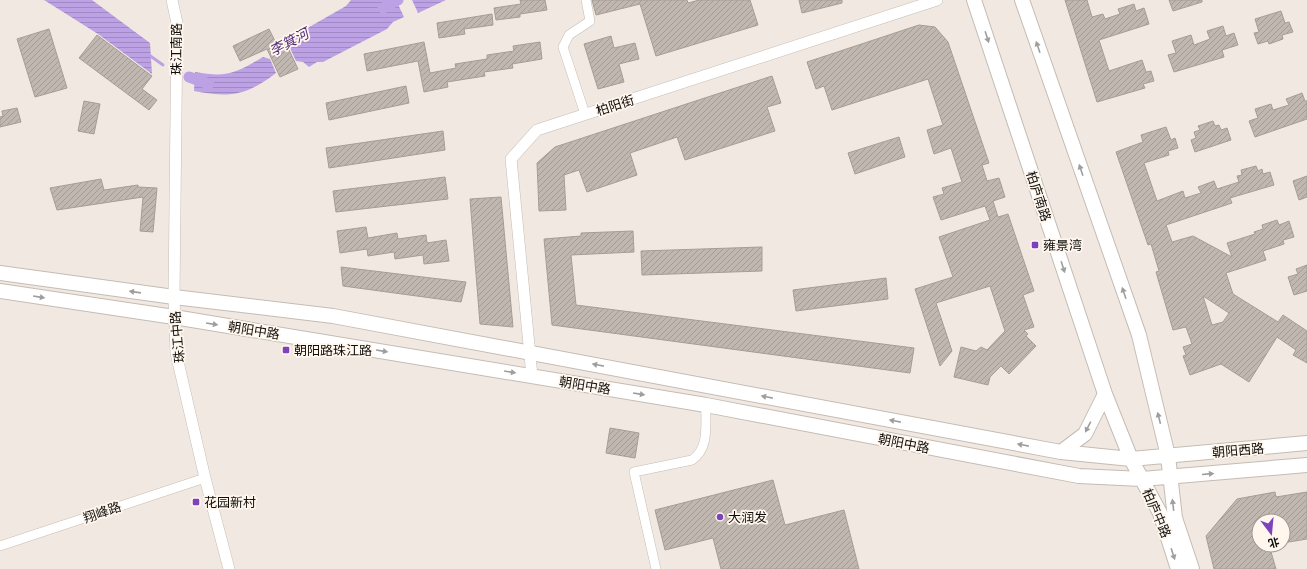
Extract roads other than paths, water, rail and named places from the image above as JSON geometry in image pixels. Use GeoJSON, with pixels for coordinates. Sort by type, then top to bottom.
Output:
{"type":"FeatureCollection","features":[{"type":"Feature","properties":{"kind":"main road","name":"柏庐南路"},"geometry":{"type":"LineString","coordinates":[[974,0],[1105,394],[1131,459]]}},
{"type":"Feature","properties":{"kind":"main road"},"geometry":{"type":"LineString","coordinates":[[1022,0],[1138,335],[1168,456]]}},
{"type":"Feature","properties":{"kind":"main road","name":"朝阳中路"},"geometry":{"type":"LineString","coordinates":[[0,273],[174,297],[333,316],[1061,452],[1131,459],[1168,456]]}},
{"type":"Feature","properties":{"kind":"main road","name":"朝阳中路"},"geometry":{"type":"LineString","coordinates":[[0,291],[174,317],[706,405],[1079,476],[1142,479],[1170,477]]}},
{"type":"Feature","properties":{"kind":"main road"},"geometry":{"type":"LineString","coordinates":[[1061,452],[1085,434],[1105,394]]}},
{"type":"Feature","properties":{"kind":"main road","name":"朝阳西路"},"geometry":{"type":"LineString","coordinates":[[1168,456],[1307,443]]}},
{"type":"Feature","properties":{"kind":"main road","name":"柏庐中路"},"geometry":{"type":"LineString","coordinates":[[1168,456],[1175,518],[1192,569]]}},
{"type":"Feature","properties":{"kind":"main road","name":"柏庐中路"},"geometry":{"type":"LineString","coordinates":[[1131,459],[1160,513],[1178,569]]}},
{"type":"Feature","properties":{"kind":"main road","name":"朝阳西路"},"geometry":{"type":"LineString","coordinates":[[1170,477],[1307,465]]}},
{"type":"Feature","properties":{"kind":"street","name":"珠江南路"},"geometry":{"type":"LineString","coordinates":[[172,0],[177,23],[176,99]]}},
{"type":"Feature","properties":{"kind":"street"},"geometry":{"type":"LineString","coordinates":[[585,114],[563,47],[569,35],[590,21],[586,0]]}},
{"type":"Feature","properties":{"kind":"street","name":"柏阳街"},"geometry":{"type":"LineString","coordinates":[[532,376],[511,159],[537,130],[936,0]]}},
{"type":"Feature","properties":{"kind":"street","name":"珠江中路"},"geometry":{"type":"LineString","coordinates":[[176,99],[174,297],[176,353],[205,478],[229,569]]}},
{"type":"Feature","properties":{"kind":"street"},"geometry":{"type":"LineString","coordinates":[[656,569],[634,472],[692,460],[699,455],[704,446],[706,405]]}},
{"type":"Feature","properties":{"kind":"street","name":"翔峰路"},"geometry":{"type":"LineString","coordinates":[[0,546],[205,478]]}},
{"type":"Feature","properties":{"kind":"waterway","name":"李箕河"},"geometry":{"type":"LineString","coordinates":[[383,8],[398,0]]}},
{"type":"Feature","properties":{"kind":"waterway"},"geometry":{"type":"LineString","coordinates":[[149,55],[163,65]]}},
{"type":"Feature","properties":{"kind":"waterway","name":"李箕河"},"geometry":{"type":"LineString","coordinates":[[189,77],[209,84]]}},
{"type":"Feature","properties":{"kind":"place","name":"雍景湾"},"geometry":{"type":"Point","coordinates":[1035,245]}},
{"type":"Feature","properties":{"kind":"place","name":"朝阳路珠江路"},"geometry":{"type":"Point","coordinates":[286,350]}},
{"type":"Feature","properties":{"kind":"place","name":"花园新村"},"geometry":{"type":"Point","coordinates":[196,502]}},
{"type":"Feature","properties":{"kind":"place","name":"大润发"},"geometry":{"type":"Point","coordinates":[720,517]}}]}
